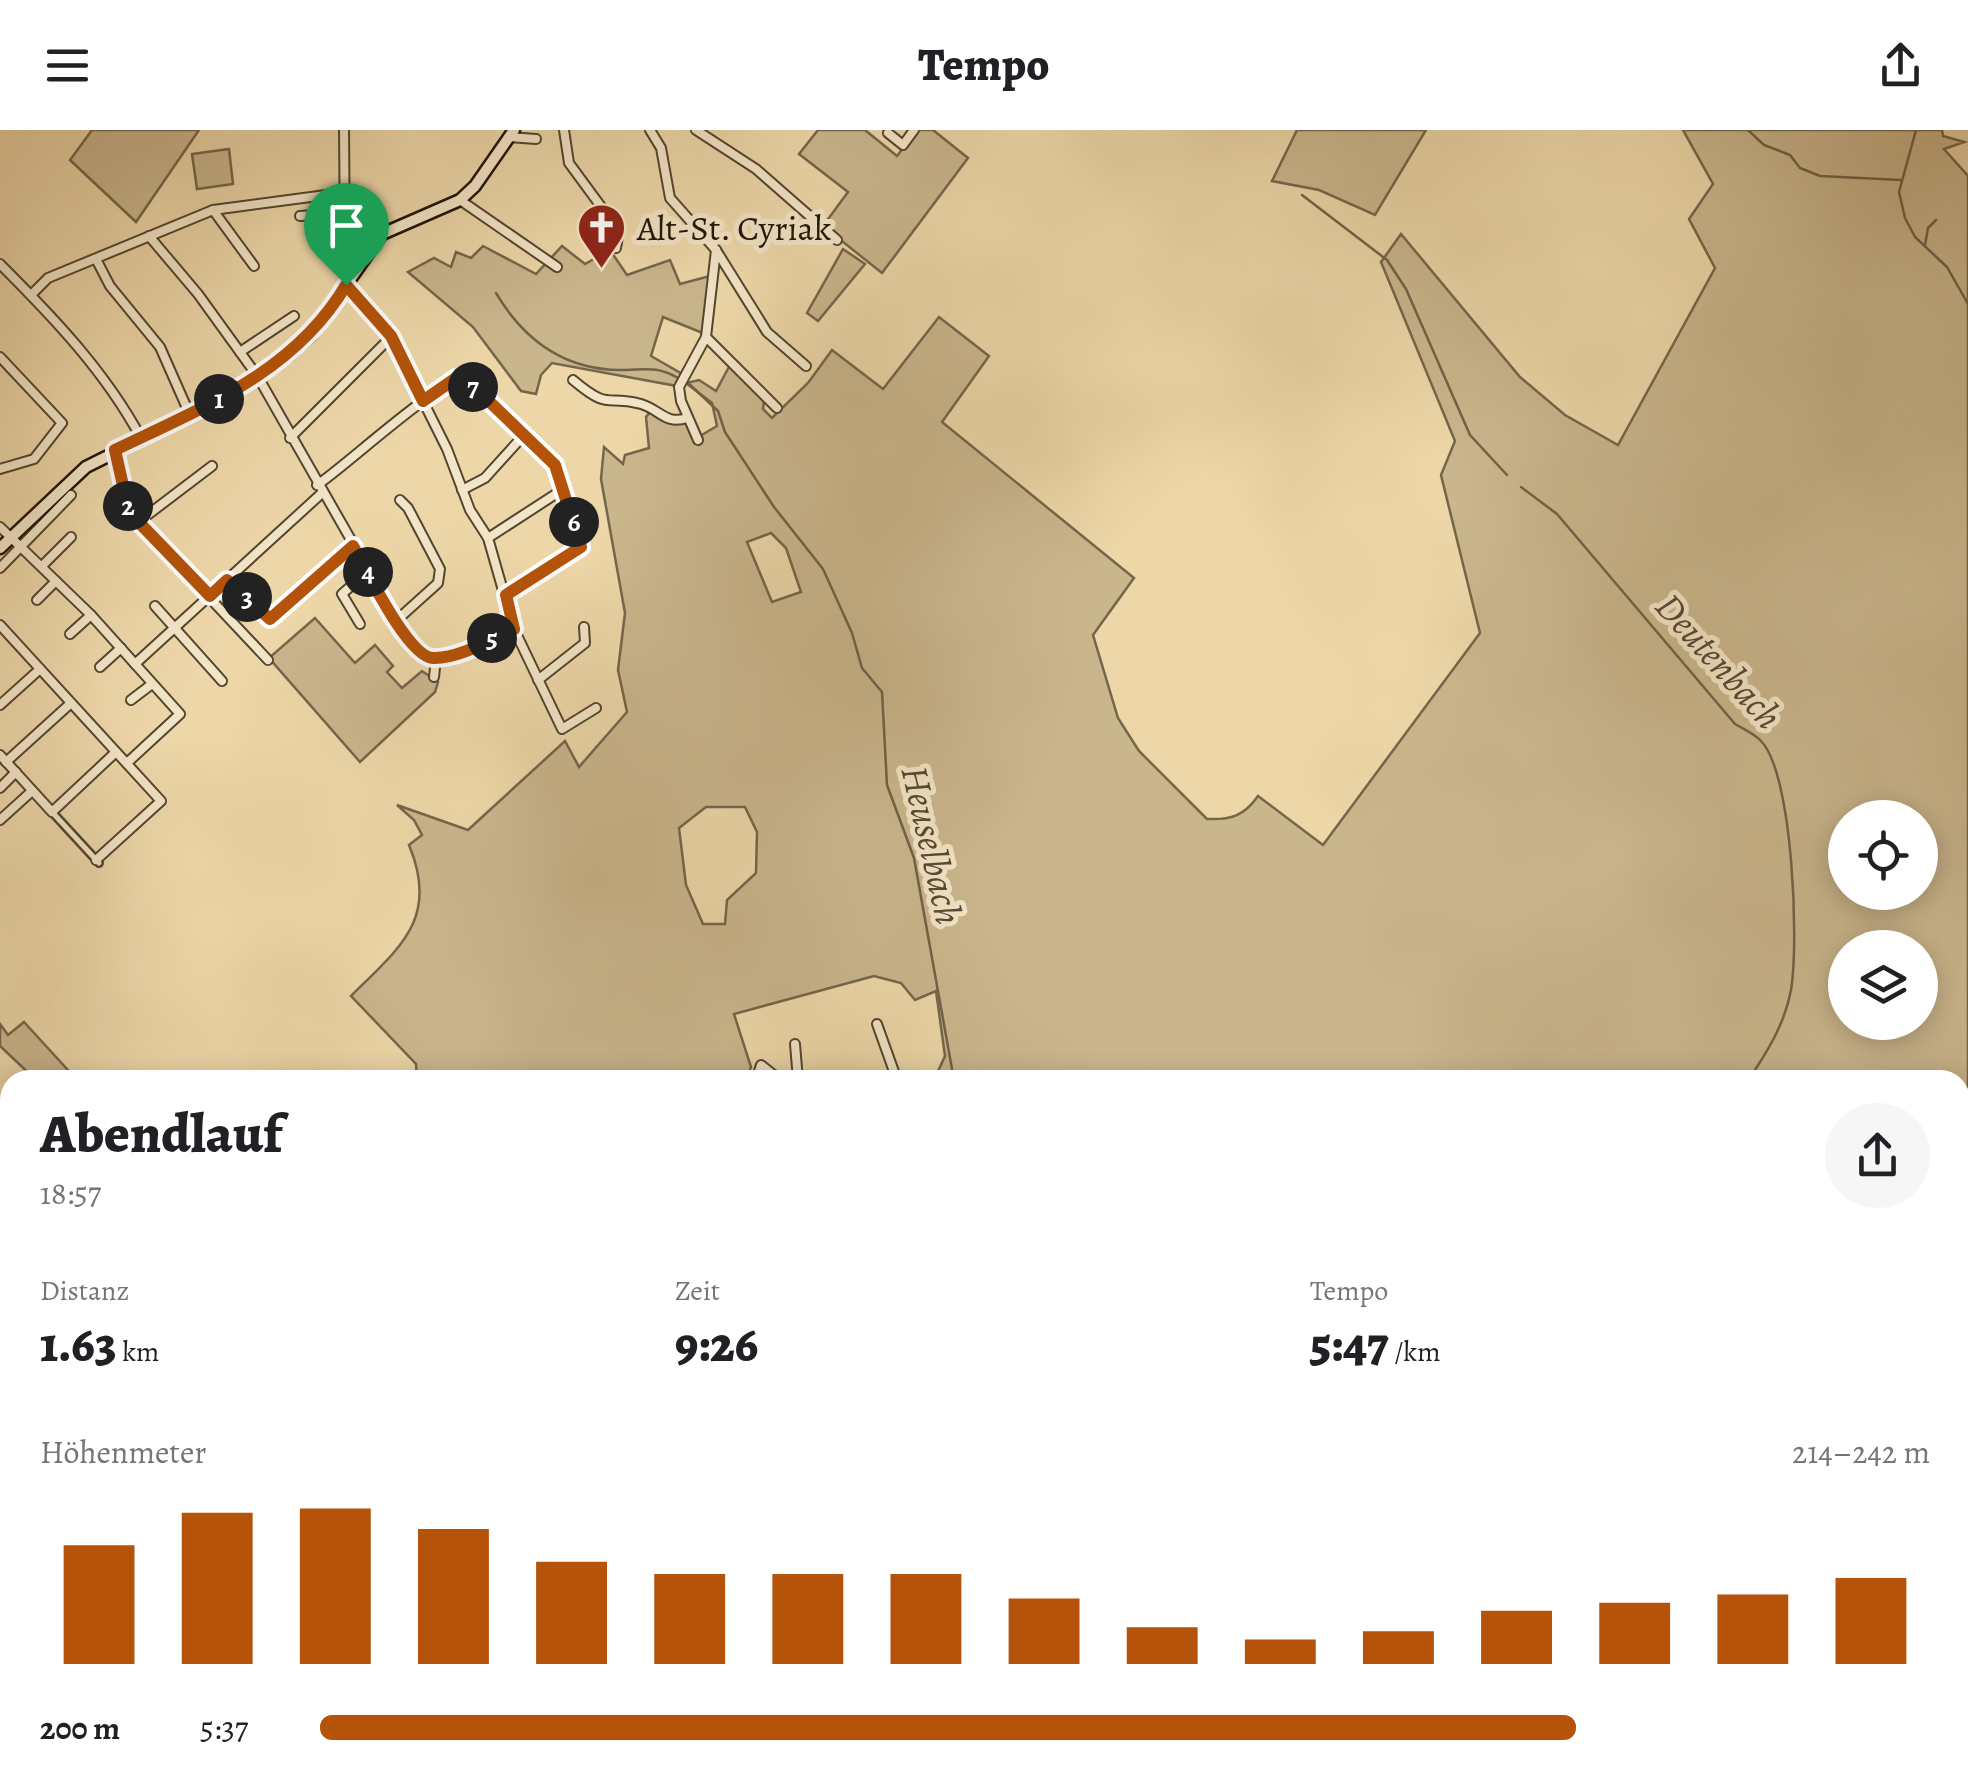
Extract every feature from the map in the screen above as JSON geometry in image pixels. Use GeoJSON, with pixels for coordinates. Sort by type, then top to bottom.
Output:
{"type":"FeatureCollection","features":[{"type":"Feature","properties":{"kind":"main road"},"geometry":{"type":"LineString","coordinates":[[0,548],[70,478],[115,450],[258,378],[311,335],[357,268],[392,226],[460,200],[475,186],[511,134]]}},
{"type":"Feature","properties":{"kind":"street"},"geometry":{"type":"LineString","coordinates":[[564,130],[569,163],[619,230],[616,248]]}},
{"type":"Feature","properties":{"kind":"street"},"geometry":{"type":"LineString","coordinates":[[650,130],[660,148],[670,198],[716,250],[767,332],[806,366]]}},
{"type":"Feature","properties":{"kind":"street"},"geometry":{"type":"LineString","coordinates":[[696,130],[756,169],[837,240]]}},
{"type":"Feature","properties":{"kind":"street"},"geometry":{"type":"LineString","coordinates":[[888,133],[903,145],[914,130]]}},
{"type":"Feature","properties":{"kind":"street"},"geometry":{"type":"LineString","coordinates":[[344,131],[342,212],[348,255],[357,268]]}},
{"type":"Feature","properties":{"kind":"street"},"geometry":{"type":"LineString","coordinates":[[511,134],[536,139]]}},
{"type":"Feature","properties":{"kind":"street"},"geometry":{"type":"LineString","coordinates":[[32,292],[38,283],[213,210],[341,193]]}},
{"type":"Feature","properties":{"kind":"street"},"geometry":{"type":"LineString","coordinates":[[460,200],[557,267]]}},
{"type":"Feature","properties":{"kind":"street"},"geometry":{"type":"LineString","coordinates":[[213,210],[254,266]]}},
{"type":"Feature","properties":{"kind":"street"},"geometry":{"type":"LineString","coordinates":[[300,216],[342,212]]}},
{"type":"Feature","properties":{"kind":"street"},"geometry":{"type":"LineString","coordinates":[[149,236],[258,378],[416,651],[436,658],[514,629]]}},
{"type":"Feature","properties":{"kind":"street"},"geometry":{"type":"LineString","coordinates":[[698,440],[687,418],[680,387],[706,337],[716,250]]}},
{"type":"Feature","properties":{"kind":"street"},"geometry":{"type":"LineString","coordinates":[[96,260],[110,286],[160,348],[190,415]]}},
{"type":"Feature","properties":{"kind":"street"},"geometry":{"type":"LineString","coordinates":[[0,264],[32,292],[120,399],[141,438]]}},
{"type":"Feature","properties":{"kind":"street"},"geometry":{"type":"LineString","coordinates":[[346,285],[391,336],[423,401],[488,538],[514,629],[562,729],[596,708]]}},
{"type":"Feature","properties":{"kind":"street"},"geometry":{"type":"LineString","coordinates":[[240,352],[294,316]]}},
{"type":"Feature","properties":{"kind":"street"},"geometry":{"type":"LineString","coordinates":[[290,438],[391,336]]}},
{"type":"Feature","properties":{"kind":"street"},"geometry":{"type":"LineString","coordinates":[[706,337],[778,408]]}},
{"type":"Feature","properties":{"kind":"street"},"geometry":{"type":"LineString","coordinates":[[0,356],[62,423],[34,459],[0,469]]}},
{"type":"Feature","properties":{"kind":"street"},"geometry":{"type":"LineString","coordinates":[[135,664],[320,489],[423,401],[456,378],[466,379],[555,465],[581,547],[506,595]]}},
{"type":"Feature","properties":{"kind":"street"},"geometry":{"type":"LineString","coordinates":[[573,380],[606,403],[638,404],[668,421],[687,418]]}},
{"type":"Feature","properties":{"kind":"street"},"geometry":{"type":"LineString","coordinates":[[462,490],[484,478],[523,436]]}},
{"type":"Feature","properties":{"kind":"street"},"geometry":{"type":"LineString","coordinates":[[115,450],[129,512],[137,523],[268,660]]}},
{"type":"Feature","properties":{"kind":"street"},"geometry":{"type":"LineString","coordinates":[[137,523],[212,466]]}},
{"type":"Feature","properties":{"kind":"street"},"geometry":{"type":"LineString","coordinates":[[488,538],[565,488]]}},
{"type":"Feature","properties":{"kind":"street"},"geometry":{"type":"LineString","coordinates":[[0,568],[71,495]]}},
{"type":"Feature","properties":{"kind":"street"},"geometry":{"type":"LineString","coordinates":[[397,620],[438,583],[440,569],[400,500]]}},
{"type":"Feature","properties":{"kind":"street"},"geometry":{"type":"LineString","coordinates":[[0,527],[91,615],[180,714],[126,763]]}},
{"type":"Feature","properties":{"kind":"street"},"geometry":{"type":"LineString","coordinates":[[42,566],[71,537]]}},
{"type":"Feature","properties":{"kind":"street"},"geometry":{"type":"LineString","coordinates":[[227,580],[270,619],[353,546]]}},
{"type":"Feature","properties":{"kind":"street"},"geometry":{"type":"LineString","coordinates":[[360,624],[342,594],[368,571]]}},
{"type":"Feature","properties":{"kind":"street"},"geometry":{"type":"LineString","coordinates":[[36,600],[56,581]]}},
{"type":"Feature","properties":{"kind":"street"},"geometry":{"type":"LineString","coordinates":[[155,606],[222,681]]}},
{"type":"Feature","properties":{"kind":"street"},"geometry":{"type":"LineString","coordinates":[[70,634],[91,615]]}},
{"type":"Feature","properties":{"kind":"street"},"geometry":{"type":"LineString","coordinates":[[0,625],[40,668],[72,703],[126,763],[161,801],[97,862],[3,759],[72,703]]}},
{"type":"Feature","properties":{"kind":"street"},"geometry":{"type":"LineString","coordinates":[[538,680],[584,643],[584,628]]}},
{"type":"Feature","properties":{"kind":"street"},"geometry":{"type":"LineString","coordinates":[[100,667],[121,648]]}},
{"type":"Feature","properties":{"kind":"street"},"geometry":{"type":"LineString","coordinates":[[434,677],[436,658]]}},
{"type":"Feature","properties":{"kind":"street"},"geometry":{"type":"LineString","coordinates":[[0,704],[40,668]]}},
{"type":"Feature","properties":{"kind":"street"},"geometry":{"type":"LineString","coordinates":[[131,700],[152,684]]}},
{"type":"Feature","properties":{"kind":"street"},"geometry":{"type":"LineString","coordinates":[[52,812],[116,752]]}},
{"type":"Feature","properties":{"kind":"street"},"geometry":{"type":"LineString","coordinates":[[0,788],[16,772]]}},
{"type":"Feature","properties":{"kind":"street"},"geometry":{"type":"LineString","coordinates":[[0,820],[32,791]]}},
{"type":"Feature","properties":{"kind":"street"},"geometry":{"type":"LineString","coordinates":[[877,1024],[893,1070]]}},
{"type":"Feature","properties":{"kind":"street"},"geometry":{"type":"LineString","coordinates":[[795,1044],[797,1070]]}},
{"type":"Feature","properties":{"kind":"shaded area"},"geometry":{"type":"Polygon","coordinates":[[[92,130],[199,130],[136,222],[70,160],[92,130]]]}},
{"type":"Feature","properties":{"kind":"shaded area"},"geometry":{"type":"Polygon","coordinates":[[[818,130],[865,130],[897,156],[917,130],[933,130],[968,158],[882,273],[823,226],[848,192],[799,154],[818,130]]]}},
{"type":"Feature","properties":{"kind":"shaded area"},"geometry":{"type":"Polygon","coordinates":[[[1297,130],[1426,130],[1375,215],[1319,190],[1272,181],[1297,130]]]}},
{"type":"Feature","properties":{"kind":"shaded area"},"geometry":{"type":"Polygon","coordinates":[[[1683,130],[1942,130],[1943,136],[1964,142],[1944,149],[1968,176],[1968,1070],[939,1070],[945,1056],[936,991],[915,1000],[901,983],[874,976],[734,1014],[750,1070],[416,1070],[416,1064],[351,996],[399,947],[417,913],[420,893],[409,845],[422,835],[414,820],[397,805],[468,830],[565,741],[579,767],[627,712],[618,670],[625,613],[601,479],[604,447],[623,464],[625,455],[649,448],[646,417],[651,411],[666,421],[687,422],[700,436],[717,426],[712,403],[686,383],[699,380],[716,391],[730,365],[764,401],[763,409],[772,418],[808,383],[832,350],[883,389],[939,317],[989,356],[942,422],[1134,578],[1093,635],[1118,718],[1139,751],[1207,819],[1236,815],[1258,796],[1323,845],[1480,633],[1441,475],[1455,441],[1381,262],[1401,234],[1520,377],[1565,415],[1618,445],[1715,268],[1689,219],[1713,184],[1683,130]],[[771,533],[747,542],[772,602],[801,592],[786,548],[771,533]],[[706,807],[679,828],[686,885],[703,924],[725,924],[727,900],[756,873],[757,832],[745,807],[706,807]]]}},
{"type":"Feature","properties":{"kind":"shaded area"},"geometry":{"type":"Polygon","coordinates":[[[229,149],[233,184],[197,189],[192,154],[229,149]]]}},
{"type":"Feature","properties":{"kind":"shaded area"},"geometry":{"type":"Polygon","coordinates":[[[483,246],[536,274],[562,246],[585,264],[610,250],[627,275],[670,260],[680,284],[710,276],[705,334],[663,317],[651,356],[684,375],[677,386],[552,363],[541,375],[536,394],[521,391],[473,327],[408,272],[434,258],[451,267],[456,252],[471,258],[483,246]]]}},
{"type":"Feature","properties":{"kind":"shaded area"},"geometry":{"type":"Polygon","coordinates":[[[843,249],[865,264],[818,321],[807,313],[843,249]]]}},
{"type":"Feature","properties":{"kind":"shaded area"},"geometry":{"type":"Polygon","coordinates":[[[315,618],[355,663],[375,645],[393,666],[387,672],[402,688],[422,671],[438,682],[435,692],[360,762],[269,658],[315,618]]]}},
{"type":"Feature","properties":{"kind":"shaded area"},"geometry":{"type":"Polygon","coordinates":[[[24,1022],[68,1070],[25,1070],[0,1046],[0,1024],[8,1035],[24,1022]]]}},
{"type":"Feature","properties":{"kind":"waterway"},"geometry":{"type":"LineString","coordinates":[[1748,130],[1764,145],[1790,155],[1800,168],[1820,176],[1901,180]]}},
{"type":"Feature","properties":{"kind":"waterway"},"geometry":{"type":"LineString","coordinates":[[1916,130],[1899,192],[1905,218],[1915,237],[1947,267],[1968,304]]}},
{"type":"Feature","properties":{"kind":"waterway","name":"Deutenbach"},"geometry":{"type":"LineString","coordinates":[[1302,195],[1387,260],[1406,289],[1470,435],[1507,475]]}},
{"type":"Feature","properties":{"kind":"waterway"},"geometry":{"type":"LineString","coordinates":[[1925,245],[1928,228],[1936,220]]}},
{"type":"Feature","properties":{"kind":"waterway","name":"Heuselbach"},"geometry":{"type":"LineString","coordinates":[[496,293],[519,325],[563,358],[599,368],[656,370],[678,378]]}},
{"type":"Feature","properties":{"kind":"waterway","name":"Heuselbach"},"geometry":{"type":"LineString","coordinates":[[687,382],[718,411],[725,432],[774,507],[823,569],[852,633],[862,668],[882,692],[887,785],[914,858],[952,1070]]}},
{"type":"Feature","properties":{"kind":"waterway","name":"Deutenbach"},"geometry":{"type":"LineString","coordinates":[[1521,487],[1557,514],[1735,724],[1758,738],[1772,759],[1787,822],[1791,860],[1793,967],[1780,1026],[1754,1070]]}},
{"type":"Feature","properties":{"kind":"place","name":"Alt-St. Cyriak"},"geometry":{"type":"Point","coordinates":[602,270]}},
{"type":"Feature","properties":{"kind":"route"},"geometry":{"type":"LineString","coordinates":[[346,285],[391,336],[423,401],[456,378],[466,379],[555,465],[581,547],[506,595],[514,629],[447,656],[428,657],[410,646],[353,546],[270,619],[227,580],[210,596],[129,512],[115,450],[258,378],[311,335],[346,285]]}}]}
